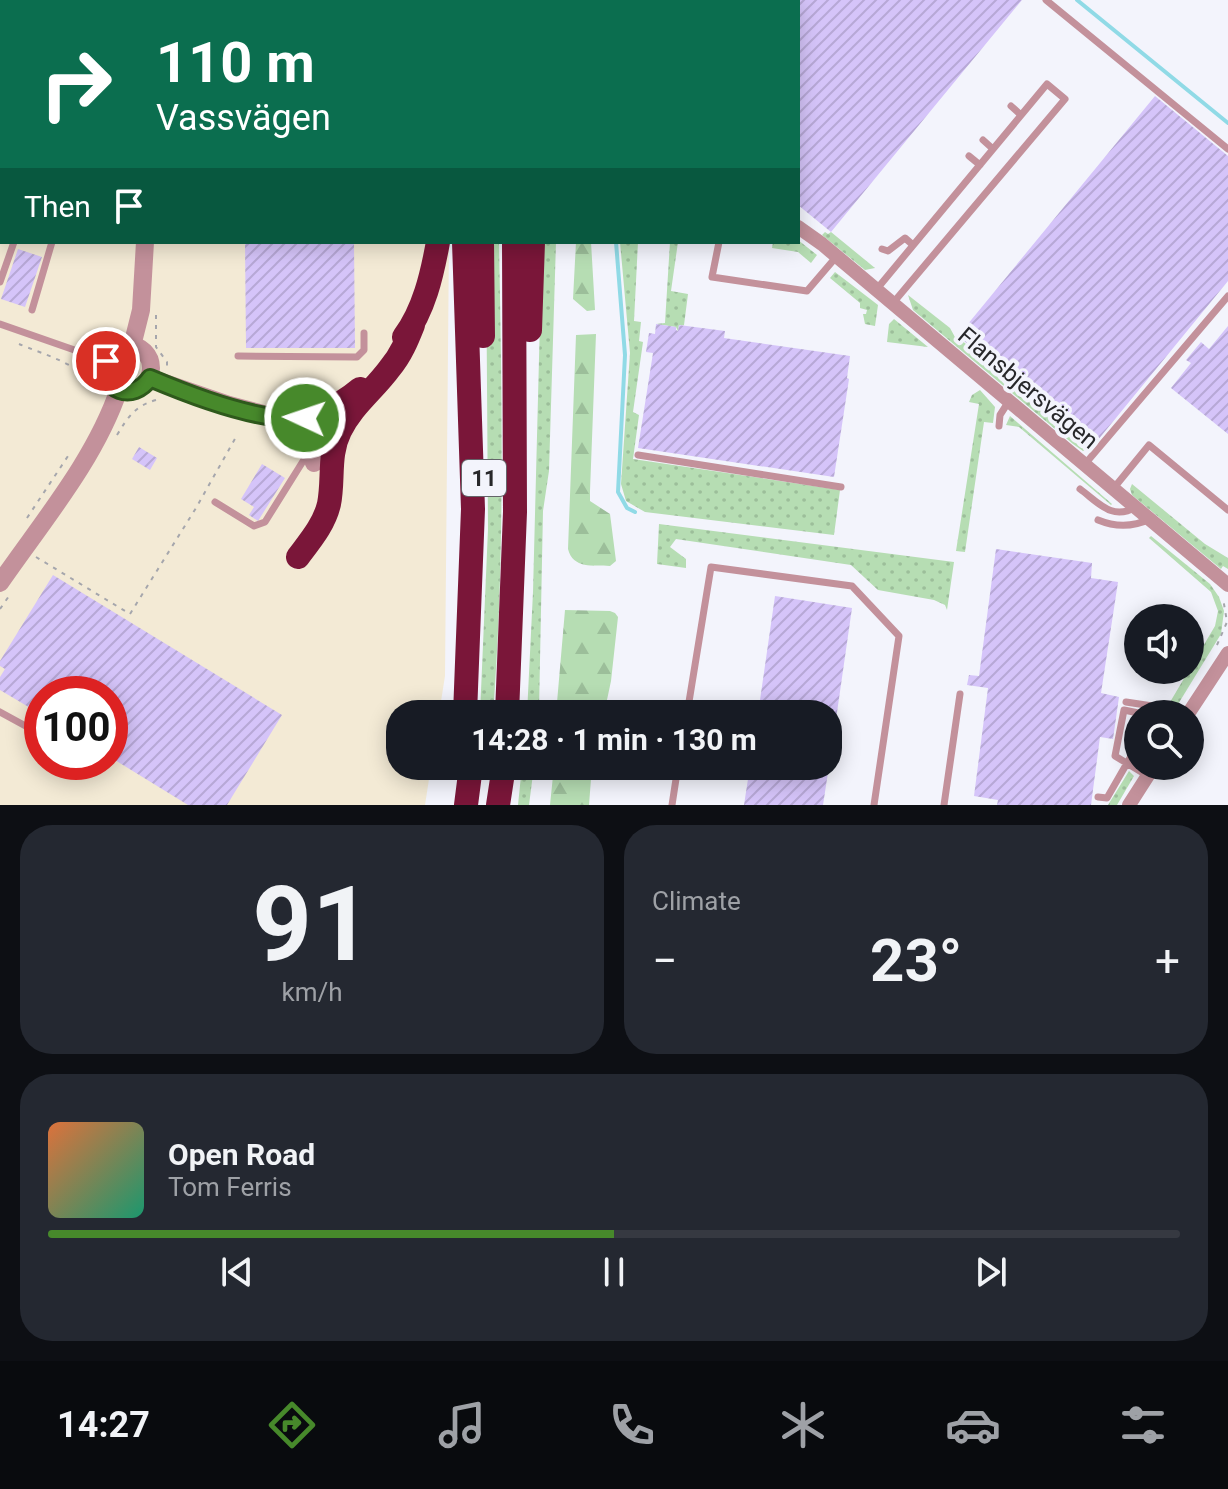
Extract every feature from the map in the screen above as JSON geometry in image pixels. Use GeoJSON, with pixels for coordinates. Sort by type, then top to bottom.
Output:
{"type":"FeatureCollection","features":[{"type":"Feature","properties":{"kind":"highway"},"geometry":{"type":"LineString","coordinates":[[298,557],[327,512],[332,456],[341,430],[358,404],[392,367],[405,347],[426,293],[438,244]]}},
{"type":"Feature","properties":{"kind":"highway"},"geometry":{"type":"LineString","coordinates":[[464,244],[473,509],[466,700]]}},
{"type":"Feature","properties":{"kind":"highway","name":"11"},"geometry":{"type":"LineString","coordinates":[[477,700],[483,572],[482,244]]}},
{"type":"Feature","properties":{"kind":"highway","name":"11"},"geometry":{"type":"LineString","coordinates":[[508,700],[515,512],[514,244]]}},
{"type":"Feature","properties":{"kind":"highway"},"geometry":{"type":"LineString","coordinates":[[515,512],[529,414],[533,244]]}},
{"type":"Feature","properties":{"kind":"highway"},"geometry":{"type":"LineString","coordinates":[[278,418],[315,415],[342,403],[382,367],[413,325]]}},
{"type":"Feature","properties":{"kind":"highway"},"geometry":{"type":"LineString","coordinates":[[458,805],[460,780]]}},
{"type":"Feature","properties":{"kind":"highway"},"geometry":{"type":"LineString","coordinates":[[466,805],[469,780]]}},
{"type":"Feature","properties":{"kind":"highway"},"geometry":{"type":"LineString","coordinates":[[498,805],[502,780]]}},
{"type":"Feature","properties":{"kind":"street","name":"Flansbjersvägen"},"geometry":{"type":"LineString","coordinates":[[800,228],[837,256],[1136,507],[1224,589]]}},
{"type":"Feature","properties":{"kind":"street"},"geometry":{"type":"LineString","coordinates":[[132,346],[141,310],[145,244]]}},
{"type":"Feature","properties":{"kind":"street"},"geometry":{"type":"LineString","coordinates":[[132,346],[148,356],[150,378],[135,391],[113,387],[106,377],[106,361],[118,347],[132,346]]}},
{"type":"Feature","properties":{"kind":"street"},"geometry":{"type":"LineString","coordinates":[[150,378],[278,418],[307,442],[310,461]]}},
{"type":"Feature","properties":{"kind":"street"},"geometry":{"type":"LineString","coordinates":[[0,583],[97,440],[119,389]]}},
{"type":"Feature","properties":{"kind":"street"},"geometry":{"type":"LineString","coordinates":[[1196,700],[1223,649]]}},
{"type":"Feature","properties":{"kind":"street"},"geometry":{"type":"LineString","coordinates":[[1129,805],[1145,780]]}},
{"type":"Feature","properties":{"kind":"lane"},"geometry":{"type":"LineString","coordinates":[[1046,0],[1228,149]]}},
{"type":"Feature","properties":{"kind":"lane"},"geometry":{"type":"LineString","coordinates":[[876,290],[1047,84],[1065,99],[1042,133],[892,304]]}},
{"type":"Feature","properties":{"kind":"lane"},"geometry":{"type":"LineString","coordinates":[[1011,106],[1021,115]]}},
{"type":"Feature","properties":{"kind":"lane"},"geometry":{"type":"LineString","coordinates":[[983,140],[993,149]]}},
{"type":"Feature","properties":{"kind":"lane"},"geometry":{"type":"LineString","coordinates":[[969,156],[980,165]]}},
{"type":"Feature","properties":{"kind":"lane"},"geometry":{"type":"LineString","coordinates":[[967,215],[975,221]]}},
{"type":"Feature","properties":{"kind":"lane"},"geometry":{"type":"LineString","coordinates":[[882,249],[888,251],[905,238],[913,245]]}},
{"type":"Feature","properties":{"kind":"lane"},"geometry":{"type":"LineString","coordinates":[[0,282],[13,244]]}},
{"type":"Feature","properties":{"kind":"lane"},"geometry":{"type":"LineString","coordinates":[[32,310],[51,244]]}},
{"type":"Feature","properties":{"kind":"lane"},"geometry":{"type":"LineString","coordinates":[[719,244],[712,277],[807,291],[837,256]]}},
{"type":"Feature","properties":{"kind":"lane"},"geometry":{"type":"LineString","coordinates":[[1085,464],[1228,296]]}},
{"type":"Feature","properties":{"kind":"lane"},"geometry":{"type":"LineString","coordinates":[[0,324],[106,361]]}},
{"type":"Feature","properties":{"kind":"lane"},"geometry":{"type":"LineString","coordinates":[[238,356],[357,357],[364,350],[364,333]]}},
{"type":"Feature","properties":{"kind":"lane"},"geometry":{"type":"LineString","coordinates":[[999,426],[1000,415],[1009,401]]}},
{"type":"Feature","properties":{"kind":"lane"},"geometry":{"type":"LineString","coordinates":[[1113,489],[1149,445],[1228,510]]}},
{"type":"Feature","properties":{"kind":"lane"},"geometry":{"type":"LineString","coordinates":[[638,455],[841,487]]}},
{"type":"Feature","properties":{"kind":"lane"},"geometry":{"type":"LineString","coordinates":[[215,502],[254,526],[260,526],[310,461]]}},
{"type":"Feature","properties":{"kind":"lane"},"geometry":{"type":"LineString","coordinates":[[1080,489],[1109,512],[1126,513],[1136,507]]}},
{"type":"Feature","properties":{"kind":"lane"},"geometry":{"type":"LineString","coordinates":[[1098,520],[1109,525],[1124,525],[1150,519]]}},
{"type":"Feature","properties":{"kind":"lane"},"geometry":{"type":"LineString","coordinates":[[689,700],[711,567],[852,586],[899,636],[874,805]]}},
{"type":"Feature","properties":{"kind":"lane"},"geometry":{"type":"LineString","coordinates":[[944,805],[960,694]]}},
{"type":"Feature","properties":{"kind":"lane"},"geometry":{"type":"LineString","coordinates":[[1124,710],[1115,756],[1124,761]]}},
{"type":"Feature","properties":{"kind":"lane"},"geometry":{"type":"LineString","coordinates":[[0,712],[24,725]]}},
{"type":"Feature","properties":{"kind":"lane"},"geometry":{"type":"LineString","coordinates":[[1098,797],[1107,798],[1124,768]]}},
{"type":"Feature","properties":{"kind":"lane"},"geometry":{"type":"LineString","coordinates":[[672,805],[676,780]]}},
{"type":"Feature","properties":{"kind":"path"},"geometry":{"type":"LineString","coordinates":[[19,344],[63,362],[86,376],[96,387],[99,397]]}},
{"type":"Feature","properties":{"kind":"path"},"geometry":{"type":"LineString","coordinates":[[36,557],[130,614],[236,437]]}},
{"type":"Feature","properties":{"kind":"path"},"geometry":{"type":"LineString","coordinates":[[1223,649],[1227,622],[1224,589]]}},
{"type":"Feature","properties":{"kind":"shaded area"},"geometry":{"type":"Polygon","coordinates":[[[0,244],[449,244],[445,676],[441,700],[386,700],[386,780],[429,780],[425,805],[0,805],[0,244]]]}},
{"type":"Feature","properties":{"kind":"green space"},"geometry":{"type":"Polygon","coordinates":[[[831,232],[875,268],[865,270],[822,235],[831,232]]]}},
{"type":"Feature","properties":{"kind":"green space"},"geometry":{"type":"Polygon","coordinates":[[[800,242],[817,255],[811,263],[798,252],[772,248],[773,244],[800,244],[800,242]]]}},
{"type":"Feature","properties":{"kind":"green space"},"geometry":{"type":"Polygon","coordinates":[[[486,244],[499,244],[502,478],[497,655],[494,700],[481,700],[488,529],[486,244]]]}},
{"type":"Feature","properties":{"kind":"green space"},"geometry":{"type":"Polygon","coordinates":[[[542,244],[556,244],[549,471],[543,511],[539,700],[528,700],[542,244]]]}},
{"type":"Feature","properties":{"kind":"green space"},"geometry":{"type":"Polygon","coordinates":[[[576,244],[591,244],[595,310],[587,311],[573,299],[576,244]]]}},
{"type":"Feature","properties":{"kind":"green space"},"geometry":{"type":"Polygon","coordinates":[[[620,244],[638,244],[634,321],[641,322],[639,341],[643,342],[633,412],[639,415],[633,459],[840,490],[834,535],[645,512],[626,501],[621,484],[630,353],[620,244]]]}},
{"type":"Feature","properties":{"kind":"green space"},"geometry":{"type":"Polygon","coordinates":[[[670,244],[678,244],[671,291],[688,294],[684,325],[679,325],[678,331],[676,327],[656,324],[665,323],[670,244]]]}},
{"type":"Feature","properties":{"kind":"green space"},"geometry":{"type":"Polygon","coordinates":[[[835,272],[878,305],[875,326],[865,324],[863,314],[867,310],[860,308],[860,303],[830,278],[835,272]]]}},
{"type":"Feature","properties":{"kind":"green space"},"geometry":{"type":"Polygon","coordinates":[[[908,295],[950,328],[956,339],[960,339],[1089,449],[1083,451],[1073,444],[913,310],[908,295]]]}},
{"type":"Feature","properties":{"kind":"green space"},"geometry":{"type":"Polygon","coordinates":[[[894,319],[928,347],[887,342],[889,324],[894,319]]]}},
{"type":"Feature","properties":{"kind":"green space"},"geometry":{"type":"Polygon","coordinates":[[[596,334],[590,501],[610,514],[616,561],[610,566],[579,563],[568,549],[576,335],[596,334]]]}},
{"type":"Feature","properties":{"kind":"green space"},"geometry":{"type":"Polygon","coordinates":[[[980,390],[995,407],[993,423],[984,422],[965,552],[956,551],[979,404],[969,402],[972,395],[980,390]]]}},
{"type":"Feature","properties":{"kind":"green space"},"geometry":{"type":"Polygon","coordinates":[[[1010,416],[1112,504],[1019,427],[1006,425],[1010,416]]]}},
{"type":"Feature","properties":{"kind":"green space"},"geometry":{"type":"Polygon","coordinates":[[[1132,484],[1205,544],[1228,558],[1228,569],[1223,566],[1221,569],[1132,495],[1132,484]]]}},
{"type":"Feature","properties":{"kind":"green space"},"geometry":{"type":"Polygon","coordinates":[[[659,524],[954,562],[947,610],[945,605],[934,600],[878,590],[851,565],[676,539],[670,547],[686,559],[686,568],[657,564],[659,524]]]}},
{"type":"Feature","properties":{"kind":"green space"},"geometry":{"type":"Polygon","coordinates":[[[1151,536],[1210,584],[1219,597],[1224,611],[1221,634],[1204,662],[1204,645],[1215,626],[1218,611],[1211,592],[1149,538],[1151,536]]]}},
{"type":"Feature","properties":{"kind":"green space"},"geometry":{"type":"Polygon","coordinates":[[[565,610],[615,613],[618,617],[607,700],[557,700],[565,610]]]}},
{"type":"Feature","properties":{"kind":"green space"},"geometry":{"type":"Polygon","coordinates":[[[1181,684],[1190,684],[1181,700],[1171,700],[1181,684]]]}},
{"type":"Feature","properties":{"kind":"green space"},"geometry":{"type":"Polygon","coordinates":[[[1124,779],[1132,780],[1117,805],[1108,805],[1124,779]]]}},
{"type":"Feature","properties":{"kind":"green space"},"geometry":{"type":"Polygon","coordinates":[[[521,780],[532,780],[529,805],[518,805],[521,780]]]}},
{"type":"Feature","properties":{"kind":"green space"},"geometry":{"type":"Polygon","coordinates":[[[553,780],[591,780],[589,805],[550,805],[553,780]]]}},
{"type":"Feature","properties":{"kind":"building"},"geometry":{"type":"Polygon","coordinates":[[[800,0],[1022,0],[831,232],[800,207],[800,0]]]}},
{"type":"Feature","properties":{"kind":"building"},"geometry":{"type":"Polygon","coordinates":[[[1155,96],[1228,156],[1228,281],[1093,446],[958,336],[1155,96]]]}},
{"type":"Feature","properties":{"kind":"building"},"geometry":{"type":"Polygon","coordinates":[[[245,244],[354,244],[355,348],[246,348],[245,244]]]}},
{"type":"Feature","properties":{"kind":"building"},"geometry":{"type":"Polygon","coordinates":[[[18,249],[42,257],[25,307],[1,299],[18,249]]]}},
{"type":"Feature","properties":{"kind":"building"},"geometry":{"type":"Polygon","coordinates":[[[656,324],[676,327],[678,331],[679,325],[725,331],[724,338],[850,356],[834,477],[638,448],[653,353],[646,352],[649,333],[655,334],[656,324]]]}},
{"type":"Feature","properties":{"kind":"building"},"geometry":{"type":"Polygon","coordinates":[[[1228,326],[1228,434],[1171,388],[1191,363],[1186,360],[1201,342],[1209,349],[1228,326]]]}},
{"type":"Feature","properties":{"kind":"building"},"geometry":{"type":"Polygon","coordinates":[[[139,447],[157,458],[150,470],[132,459],[139,447]]]}},
{"type":"Feature","properties":{"kind":"building"},"geometry":{"type":"Polygon","coordinates":[[[262,464],[285,478],[258,521],[249,515],[254,507],[241,499],[262,464]]]}},
{"type":"Feature","properties":{"kind":"building"},"geometry":{"type":"Polygon","coordinates":[[[996,549],[1092,563],[1091,578],[1118,582],[1101,693],[1119,697],[1113,739],[1100,737],[1091,805],[997,805],[998,800],[974,796],[988,688],[967,685],[969,675],[979,676],[996,549]]]}},
{"type":"Feature","properties":{"kind":"building"},"geometry":{"type":"Polygon","coordinates":[[[53,575],[282,715],[227,805],[188,805],[128,768],[128,676],[24,676],[24,704],[0,690],[0,677],[5,669],[0,666],[0,661],[53,575]]]}},
{"type":"Feature","properties":{"kind":"building"},"geometry":{"type":"Polygon","coordinates":[[[775,596],[852,608],[839,700],[760,700],[775,596]]]}},
{"type":"Feature","properties":{"kind":"building"},"geometry":{"type":"Polygon","coordinates":[[[748,780],[827,780],[823,805],[744,805],[748,780]]]}},
{"type":"Feature","properties":{"kind":"waterway"},"geometry":{"type":"LineString","coordinates":[[1077,0],[1228,123]]}},
{"type":"Feature","properties":{"kind":"waterway"},"geometry":{"type":"LineString","coordinates":[[616,244],[625,355],[618,492],[627,508],[635,512]]}},
{"type":"Feature","properties":{"kind":"route"},"geometry":{"type":"LineString","coordinates":[[106,361],[106,377],[113,387],[124,392],[135,391],[150,378],[265,416],[305,418]]}}]}
